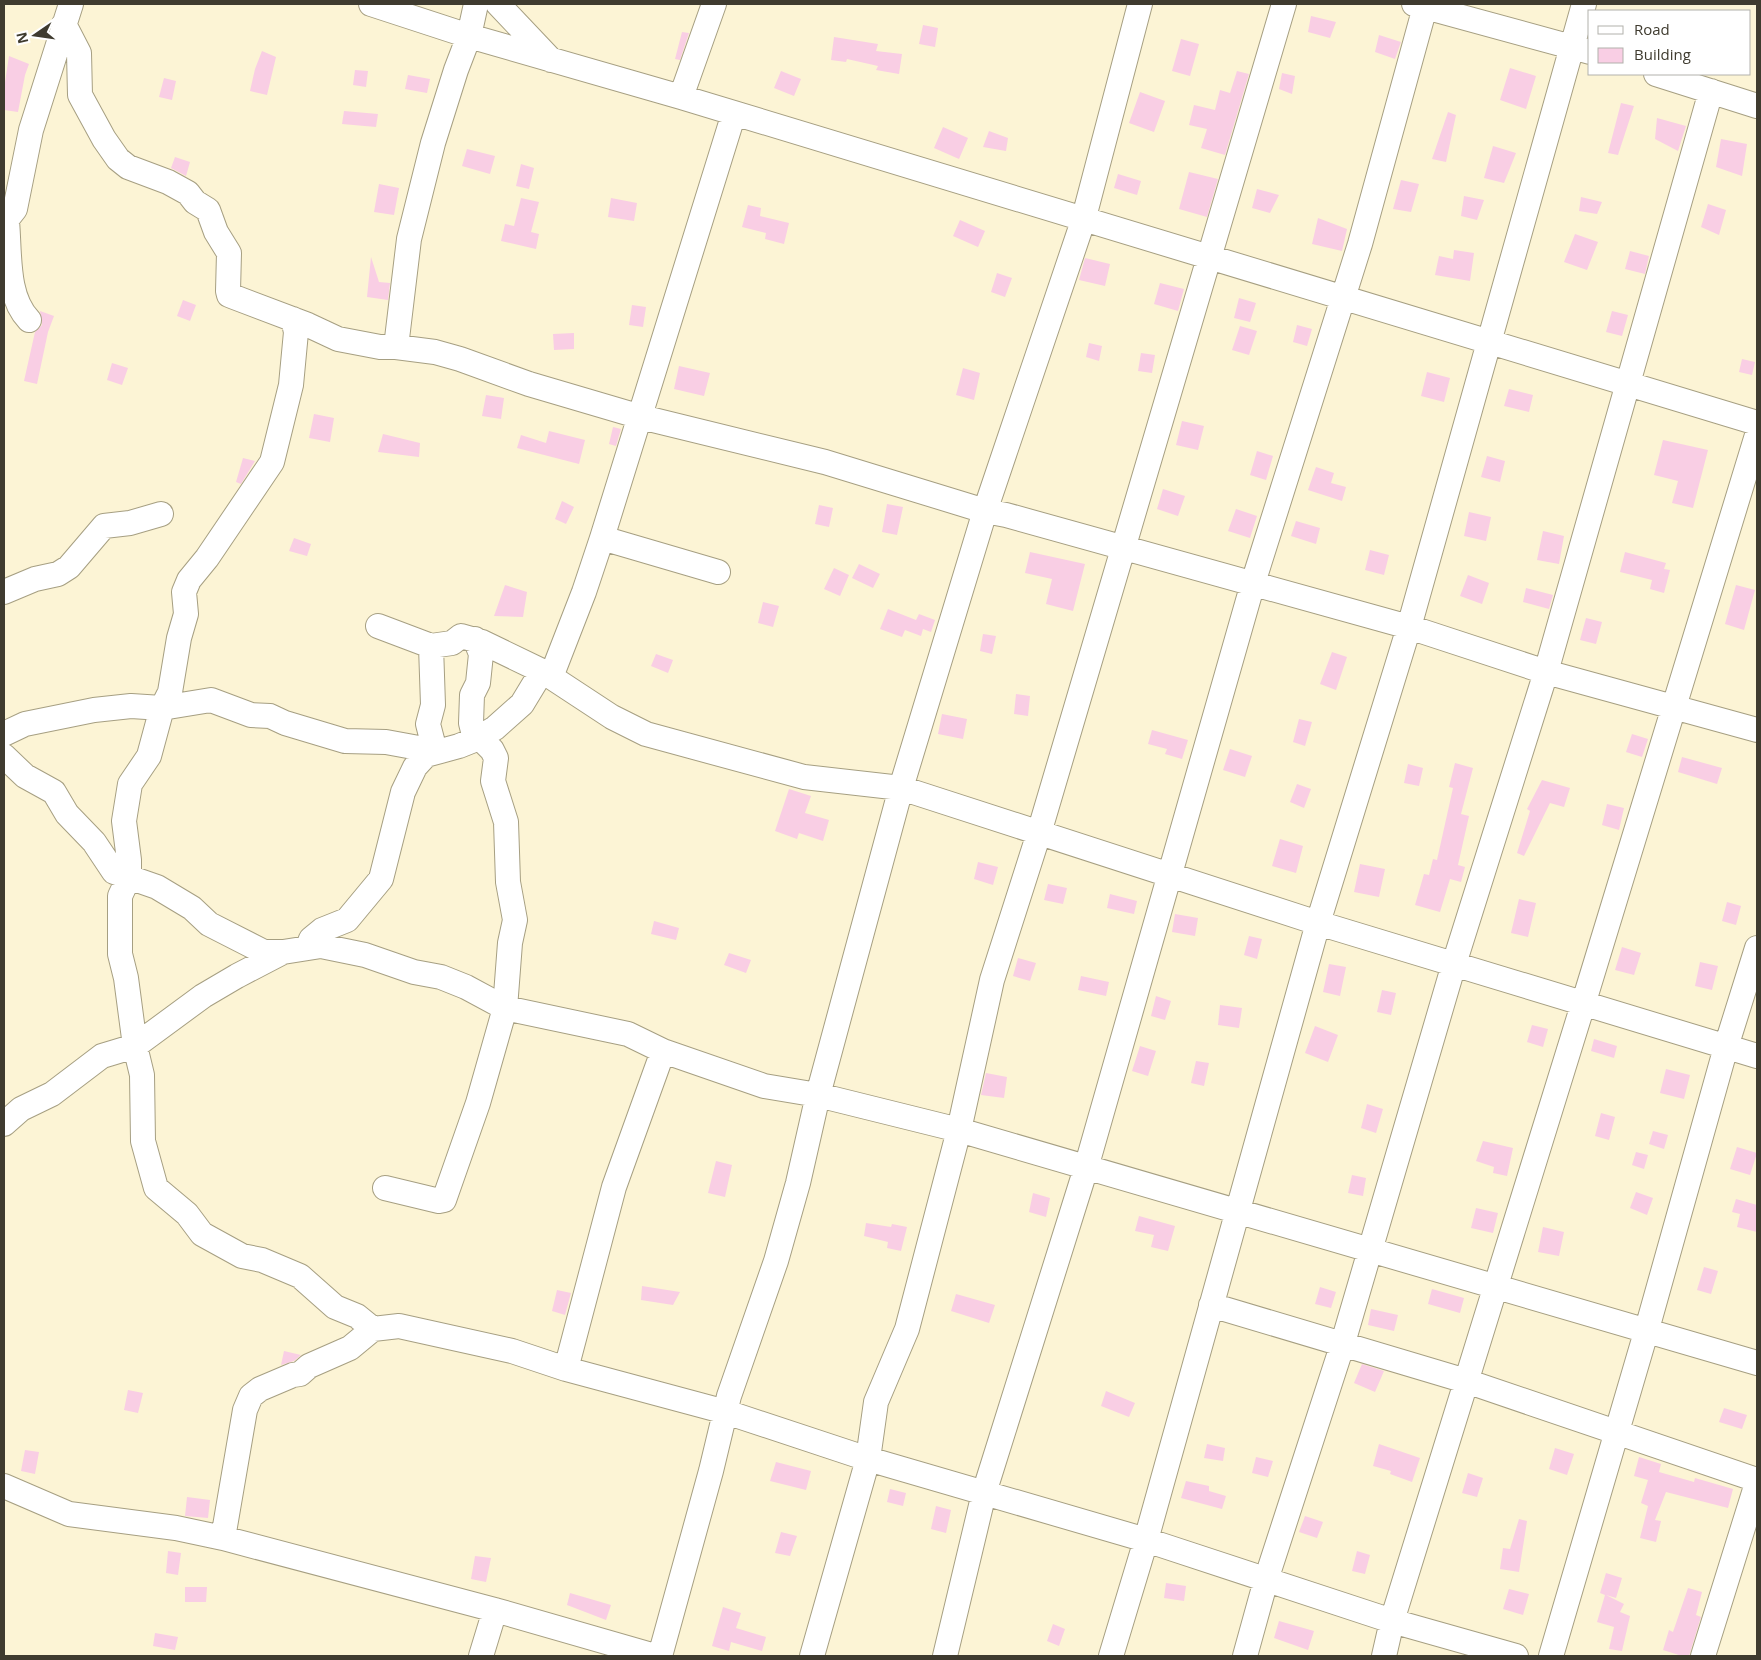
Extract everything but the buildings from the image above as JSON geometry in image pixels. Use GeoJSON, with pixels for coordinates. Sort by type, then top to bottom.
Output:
{"type":"FeatureCollection","features":[{"type":"Feature","properties":{"kind":"street"},"geometry":{"type":"LineString","coordinates":[[372,4],[470,36],[681,97],[1083,221],[1757,423]]}},
{"type":"Feature","properties":{"kind":"street"},"geometry":{"type":"LineString","coordinates":[[396,347],[409,239],[433,143],[456,70],[470,36],[476,4]]}},
{"type":"Feature","properties":{"kind":"street"},"geometry":{"type":"LineString","coordinates":[[498,4],[552,60]]}},
{"type":"Feature","properties":{"kind":"street"},"geometry":{"type":"LineString","coordinates":[[681,97],[714,4]]}},
{"type":"Feature","properties":{"kind":"street"},"geometry":{"type":"LineString","coordinates":[[660,1656],[735,1375],[776,1261],[798,1183],[818,1094],[901,788],[985,511],[1083,221],[1140,4]]}},
{"type":"Feature","properties":{"kind":"street"},"geometry":{"type":"LineString","coordinates":[[812,1656],[868,1459],[876,1402],[907,1329],[959,1130],[992,980],[1039,832],[1284,4]]}},
{"type":"Feature","properties":{"kind":"street"},"geometry":{"type":"LineString","coordinates":[[1111,1656],[1146,1540],[1318,923],[1409,627],[1490,344],[1581,49],[1584,4]]}},
{"type":"Feature","properties":{"kind":"street"},"geometry":{"type":"LineString","coordinates":[[945,1656],[984,1493],[1086,1168],[1253,583],[1343,298],[1420,5],[1581,49]]}},
{"type":"Feature","properties":{"kind":"street"},"geometry":{"type":"LineString","coordinates":[[29,320],[21,312],[14,299],[5,226],[15,209],[31,130],[67,14]]}},
{"type":"Feature","properties":{"kind":"street"},"geometry":{"type":"LineString","coordinates":[[67,14],[79,53],[80,95],[118,159],[128,167],[168,182],[188,193],[195,202],[208,210],[216,232],[229,253],[229,295],[299,325],[338,339],[380,347],[435,352],[529,384],[641,417],[825,462],[985,511],[1124,547],[1409,627],[1546,672],[1757,730]]}},
{"type":"Feature","properties":{"kind":"street"},"geometry":{"type":"LineString","coordinates":[[1659,75],[1757,106]]}},
{"type":"Feature","properties":{"kind":"street"},"geometry":{"type":"LineString","coordinates":[[1245,1656],[1266,1580],[1371,1250],[1454,964],[1546,672],[1711,91]]}},
{"type":"Feature","properties":{"kind":"street"},"geometry":{"type":"LineString","coordinates":[[308,947],[312,939],[322,930],[347,920],[381,879],[403,792],[415,766],[426,755],[479,738],[495,728],[522,704],[546,674],[584,592],[641,417],[734,114]]}},
{"type":"Feature","properties":{"kind":"street"},"geometry":{"type":"LineString","coordinates":[[299,325],[291,385],[272,462],[207,558],[188,580],[184,592],[186,614],[170,692],[162,708],[149,756],[130,784],[124,821],[129,860],[121,882],[120,954],[126,978],[135,1046],[144,1086],[142,1141],[156,1188],[187,1214],[202,1234],[242,1256],[262,1260],[300,1276],[335,1306],[357,1316],[373,1328]]}},
{"type":"Feature","properties":{"kind":"street"},"geometry":{"type":"LineString","coordinates":[[1384,1656],[1392,1621],[1495,1286],[1585,1004],[1757,435]]}},
{"type":"Feature","properties":{"kind":"street"},"geometry":{"type":"LineString","coordinates":[[4,592],[35,579],[58,574],[69,567],[104,526],[130,523],[161,514]]}},
{"type":"Feature","properties":{"kind":"street"},"geometry":{"type":"LineString","coordinates":[[602,538],[718,572]]}},
{"type":"Feature","properties":{"kind":"street"},"geometry":{"type":"LineString","coordinates":[[378,626],[432,646],[452,643],[461,636],[546,674],[612,717],[646,734],[739,761],[804,777],[901,788],[1318,923],[1757,1056]]}},
{"type":"Feature","properties":{"kind":"street"},"geometry":{"type":"LineString","coordinates":[[432,646],[433,705],[428,724],[436,751]]}},
{"type":"Feature","properties":{"kind":"street"},"geometry":{"type":"LineString","coordinates":[[386,1188],[439,1201],[444,1200],[478,1103],[505,1008],[509,952],[515,920],[508,882],[506,822],[494,784],[496,766],[494,754],[473,731],[471,723],[472,695],[478,683],[481,646]]}},
{"type":"Feature","properties":{"kind":"street"},"geometry":{"type":"LineString","coordinates":[[4,734],[25,724],[94,710],[131,706],[162,708],[211,700],[251,715],[270,716],[285,723],[345,741],[386,742],[436,751]]}},
{"type":"Feature","properties":{"kind":"street"},"geometry":{"type":"LineString","coordinates":[[4,756],[25,776],[54,792],[67,814],[94,842],[121,882],[157,887],[192,908],[209,924],[264,952],[283,952],[321,946],[364,955],[414,972],[441,977],[466,987],[505,1008],[628,1034],[663,1052],[764,1086],[818,1094],[959,1130],[1647,1329],[1757,1363]]}},
{"type":"Feature","properties":{"kind":"street"},"geometry":{"type":"LineString","coordinates":[[1551,1656],[1647,1329],[1726,1047],[1757,948]]}},
{"type":"Feature","properties":{"kind":"street"},"geometry":{"type":"LineString","coordinates":[[4,1124],[21,1109],[52,1094],[102,1056],[135,1046],[204,996],[283,952]]}},
{"type":"Feature","properties":{"kind":"street"},"geometry":{"type":"LineString","coordinates":[[566,1369],[614,1188],[663,1052]]}},
{"type":"Feature","properties":{"kind":"street"},"geometry":{"type":"LineString","coordinates":[[1211,1305],[1342,1346],[1466,1381],[1757,1482],[1703,1656]]}},
{"type":"Feature","properties":{"kind":"street"},"geometry":{"type":"LineString","coordinates":[[223,1538],[245,1410],[251,1396],[260,1389],[293,1375],[300,1374],[310,1366],[350,1348],[373,1328],[399,1326],[512,1351],[566,1369],[726,1412],[868,1459],[1146,1540],[1392,1621],[1516,1656]]}},
{"type":"Feature","properties":{"kind":"street"},"geometry":{"type":"LineString","coordinates":[[4,1486],[69,1514],[176,1528],[223,1538],[495,1610],[655,1656]]}},
{"type":"Feature","properties":{"kind":"street"},"geometry":{"type":"LineString","coordinates":[[481,1656],[495,1610]]}}]}
